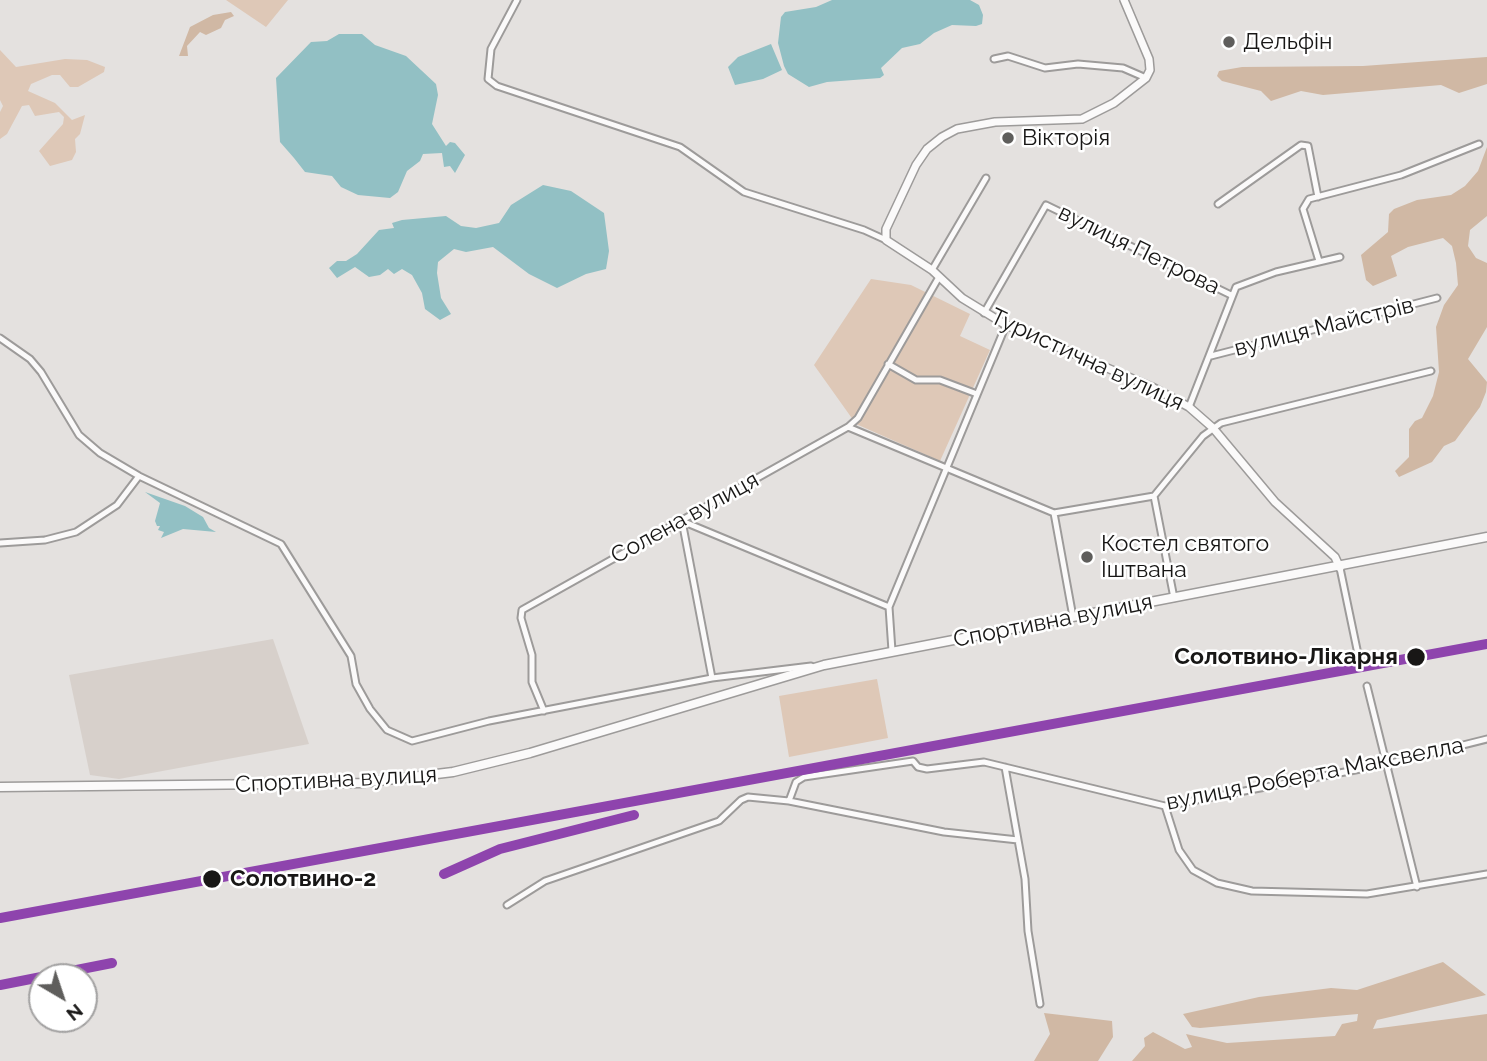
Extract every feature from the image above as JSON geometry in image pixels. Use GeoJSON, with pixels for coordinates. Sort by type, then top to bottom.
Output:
{"type":"FeatureCollection","features":[{"type":"Feature","properties":{"kind":"main road","name":"Спортивна вулиця"},"geometry":{"type":"LineString","coordinates":[[0,788],[362,783],[453,772],[530,753],[824,665],[1340,568],[1487,537]]}},
{"type":"Feature","properties":{"kind":"street","name":"Туристична вулиця"},"geometry":{"type":"LineString","coordinates":[[517,0],[491,49],[488,79],[497,86],[680,147],[744,192],[864,230],[886,240],[932,271],[984,313],[1006,325],[1152,387],[1189,407],[1213,428],[1275,502],[1335,558],[1340,568]]}},
{"type":"Feature","properties":{"kind":"street"},"geometry":{"type":"LineString","coordinates":[[886,240],[886,229],[916,165],[927,149],[942,136],[957,129],[995,122],[1082,119],[1114,103],[1146,78],[1150,70],[1149,60],[1124,0]]}},
{"type":"Feature","properties":{"kind":"street"},"geometry":{"type":"LineString","coordinates":[[993,60],[1008,56],[1045,68],[1078,64],[1123,68],[1146,78]]}},
{"type":"Feature","properties":{"kind":"street"},"geometry":{"type":"LineString","coordinates":[[1319,261],[1303,209],[1305,203],[1318,197],[1401,175],[1479,144]]}},
{"type":"Feature","properties":{"kind":"street"},"geometry":{"type":"LineString","coordinates":[[1219,204],[1301,145],[1308,146],[1318,197]]}},
{"type":"Feature","properties":{"kind":"street"},"geometry":{"type":"LineString","coordinates":[[932,271],[986,178]]}},
{"type":"Feature","properties":{"kind":"street","name":"вулиця Петрова"},"geometry":{"type":"LineString","coordinates":[[984,313],[1046,205],[1231,295]]}},
{"type":"Feature","properties":{"kind":"street"},"geometry":{"type":"LineString","coordinates":[[1189,407],[1211,356],[1231,295],[1243,282],[1340,257]]}},
{"type":"Feature","properties":{"kind":"street"},"geometry":{"type":"LineString","coordinates":[[939,277],[858,418],[848,427],[1054,513],[1154,496],[1213,428],[1221,423],[1431,371]]}},
{"type":"Feature","properties":{"kind":"street","name":"вулиця Майстрів"},"geometry":{"type":"LineString","coordinates":[[1211,356],[1437,299]]}},
{"type":"Feature","properties":{"kind":"street"},"geometry":{"type":"LineString","coordinates":[[892,651],[889,607],[1006,325]]}},
{"type":"Feature","properties":{"kind":"street"},"geometry":{"type":"LineString","coordinates":[[0,338],[30,359],[41,372],[79,435],[100,453],[139,476],[117,505],[76,532],[45,540],[0,543]]}},
{"type":"Feature","properties":{"kind":"street"},"geometry":{"type":"LineString","coordinates":[[888,364],[916,380],[940,380],[977,394]]}},
{"type":"Feature","properties":{"kind":"street","name":"Солена вулиця"},"geometry":{"type":"LineString","coordinates":[[544,711],[532,682],[532,654],[521,618],[522,610],[848,427]]}},
{"type":"Feature","properties":{"kind":"street","name":"Спортивна вулиця"},"geometry":{"type":"LineString","coordinates":[[139,476],[281,544],[351,656],[356,684],[370,709],[387,730],[412,741],[489,721],[712,678],[824,665]]}},
{"type":"Feature","properties":{"kind":"street"},"geometry":{"type":"LineString","coordinates":[[1154,496],[1174,598]]}},
{"type":"Feature","properties":{"kind":"street"},"geometry":{"type":"LineString","coordinates":[[1054,513],[1073,618]]}},
{"type":"Feature","properties":{"kind":"street"},"geometry":{"type":"LineString","coordinates":[[682,521],[889,607]]}},
{"type":"Feature","properties":{"kind":"street"},"geometry":{"type":"LineString","coordinates":[[682,521],[712,678]]}},
{"type":"Feature","properties":{"kind":"street"},"geometry":{"type":"LineString","coordinates":[[1340,568],[1359,659]]}},
{"type":"Feature","properties":{"kind":"street"},"geometry":{"type":"LineString","coordinates":[[1367,686],[1417,887]]}},
{"type":"Feature","properties":{"kind":"street","name":"вулиця Роберта Максвелла"},"geometry":{"type":"LineString","coordinates":[[789,801],[796,782],[804,777],[913,761],[918,767],[928,769],[984,762],[1165,806],[1387,764],[1487,739]]}},
{"type":"Feature","properties":{"kind":"street"},"geometry":{"type":"LineString","coordinates":[[1005,767],[1018,840],[1040,1004]]}},
{"type":"Feature","properties":{"kind":"street"},"geometry":{"type":"LineString","coordinates":[[507,905],[545,881],[719,821],[741,800],[748,797],[789,801],[944,832],[1018,840]]}},
{"type":"Feature","properties":{"kind":"street"},"geometry":{"type":"LineString","coordinates":[[1165,806],[1179,850],[1193,870],[1217,883],[1252,891],[1367,894],[1487,874]]}},
{"type":"Feature","properties":{"kind":"shaded area"},"geometry":{"type":"Polygon","coordinates":[[[226,0],[288,0],[266,27],[226,0]]]}},
{"type":"Feature","properties":{"kind":"shaded area"},"geometry":{"type":"Polygon","coordinates":[[[231,12],[234,16],[225,20],[221,28],[206,35],[200,32],[187,46],[188,56],[179,56],[190,27],[213,15],[231,12]]]}},
{"type":"Feature","properties":{"kind":"shaded area"},"geometry":{"type":"Polygon","coordinates":[[[0,50],[16,67],[65,59],[87,60],[105,67],[104,72],[78,87],[70,87],[60,75],[52,75],[31,84],[28,91],[55,103],[72,120],[85,115],[80,134],[75,139],[76,152],[72,160],[50,166],[39,151],[63,124],[64,117],[59,112],[35,116],[29,105],[22,106],[7,134],[0,139],[0,112],[3,106],[0,100],[0,50]]]}},
{"type":"Feature","properties":{"kind":"shaded area"},"geometry":{"type":"Polygon","coordinates":[[[1487,57],[1487,84],[1459,93],[1441,85],[1323,95],[1301,91],[1271,101],[1261,91],[1222,81],[1217,76],[1219,71],[1242,67],[1363,66],[1487,57]]]}},
{"type":"Feature","properties":{"kind":"shaded area"},"geometry":{"type":"Polygon","coordinates":[[[1487,147],[1487,216],[1470,230],[1468,246],[1476,258],[1487,263],[1487,327],[1468,359],[1487,382],[1486,392],[1480,407],[1455,441],[1444,446],[1432,462],[1399,477],[1395,471],[1409,457],[1409,429],[1415,421],[1422,418],[1433,396],[1439,372],[1436,327],[1444,305],[1458,285],[1456,263],[1452,246],[1443,238],[1408,247],[1391,256],[1397,276],[1373,286],[1366,280],[1361,255],[1388,232],[1389,214],[1394,209],[1417,200],[1451,195],[1465,186],[1478,171],[1487,147]]]}},
{"type":"Feature","properties":{"kind":"shaded area"},"geometry":{"type":"Polygon","coordinates":[[[871,279],[911,285],[970,314],[960,336],[990,350],[940,461],[856,424],[814,365],[871,279]]]}},
{"type":"Feature","properties":{"kind":"shaded area"},"geometry":{"type":"Polygon","coordinates":[[[273,639],[309,744],[119,779],[90,775],[69,675],[273,639]]]}},
{"type":"Feature","properties":{"kind":"shaded area"},"geometry":{"type":"Polygon","coordinates":[[[877,679],[888,738],[789,757],[779,696],[877,679]]]}},
{"type":"Feature","properties":{"kind":"shaded area"},"geometry":{"type":"Polygon","coordinates":[[[1443,962],[1486,995],[1377,1020],[1373,1029],[1487,1014],[1487,1061],[1132,1061],[1145,1046],[1144,1038],[1153,1032],[1185,1049],[1192,1047],[1186,1034],[1227,1043],[1335,1036],[1342,1024],[1357,1021],[1358,1014],[1200,1028],[1192,1027],[1183,1014],[1259,997],[1331,988],[1357,990],[1443,962]]]}},
{"type":"Feature","properties":{"kind":"shaded area"},"geometry":{"type":"Polygon","coordinates":[[[1044,1013],[1112,1021],[1113,1037],[1098,1061],[1034,1061],[1050,1034],[1044,1013]]]}},
{"type":"Feature","properties":{"kind":"water"},"geometry":{"type":"Polygon","coordinates":[[[832,0],[970,0],[979,5],[983,15],[982,24],[952,25],[934,33],[920,44],[902,48],[881,68],[884,75],[880,78],[827,82],[809,87],[788,74],[784,66],[778,43],[781,17],[785,12],[816,7],[832,0]]]}},
{"type":"Feature","properties":{"kind":"water"},"geometry":{"type":"Polygon","coordinates":[[[339,34],[362,34],[375,45],[406,56],[436,84],[438,95],[432,124],[446,146],[450,142],[455,143],[465,155],[455,173],[450,166],[444,167],[442,153],[423,154],[420,161],[407,171],[398,192],[390,198],[358,195],[341,187],[332,176],[305,172],[280,142],[276,78],[311,42],[327,41],[339,34]]]}},
{"type":"Feature","properties":{"kind":"water"},"geometry":{"type":"Polygon","coordinates":[[[771,44],[782,70],[763,79],[735,85],[728,67],[738,57],[771,44]]]}},
{"type":"Feature","properties":{"kind":"water"},"geometry":{"type":"Polygon","coordinates":[[[543,185],[571,191],[604,213],[609,251],[606,269],[586,274],[557,288],[529,274],[493,247],[466,252],[454,249],[438,262],[441,298],[451,314],[440,320],[425,309],[422,293],[412,275],[402,269],[394,274],[388,269],[380,275],[369,277],[355,267],[337,278],[329,268],[337,261],[346,261],[357,254],[379,230],[394,228],[392,223],[402,220],[446,216],[461,226],[476,228],[499,223],[511,205],[543,185]]]}},
{"type":"Feature","properties":{"kind":"water"},"geometry":{"type":"Polygon","coordinates":[[[145,492],[185,506],[203,517],[209,528],[216,532],[183,529],[161,538],[164,532],[158,530],[160,526],[157,526],[155,521],[160,503],[145,492]]]}},
{"type":"Feature","properties":{"kind":"transit line"},"geometry":{"type":"LineString","coordinates":[[0,918],[1487,644]]}},
{"type":"Feature","properties":{"kind":"transit line"},"geometry":{"type":"LineString","coordinates":[[444,874],[500,849],[634,815]]}},
{"type":"Feature","properties":{"kind":"transit line"},"geometry":{"type":"LineString","coordinates":[[0,985],[112,963]]}},
{"type":"Feature","properties":{"kind":"place","name":"Дельфін"},"geometry":{"type":"Point","coordinates":[1229,42]}},
{"type":"Feature","properties":{"kind":"place","name":"Вікторія"},"geometry":{"type":"Point","coordinates":[1008,138]}},
{"type":"Feature","properties":{"kind":"place","name":"Костел святого Іштвана"},"geometry":{"type":"Point","coordinates":[1087,557]}},
{"type":"Feature","properties":{"kind":"place","name":"Солотвино-Лікарня"},"geometry":{"type":"Point","coordinates":[1416,657]}},
{"type":"Feature","properties":{"kind":"place","name":"Солотвино-2"},"geometry":{"type":"Point","coordinates":[212,879]}}]}
